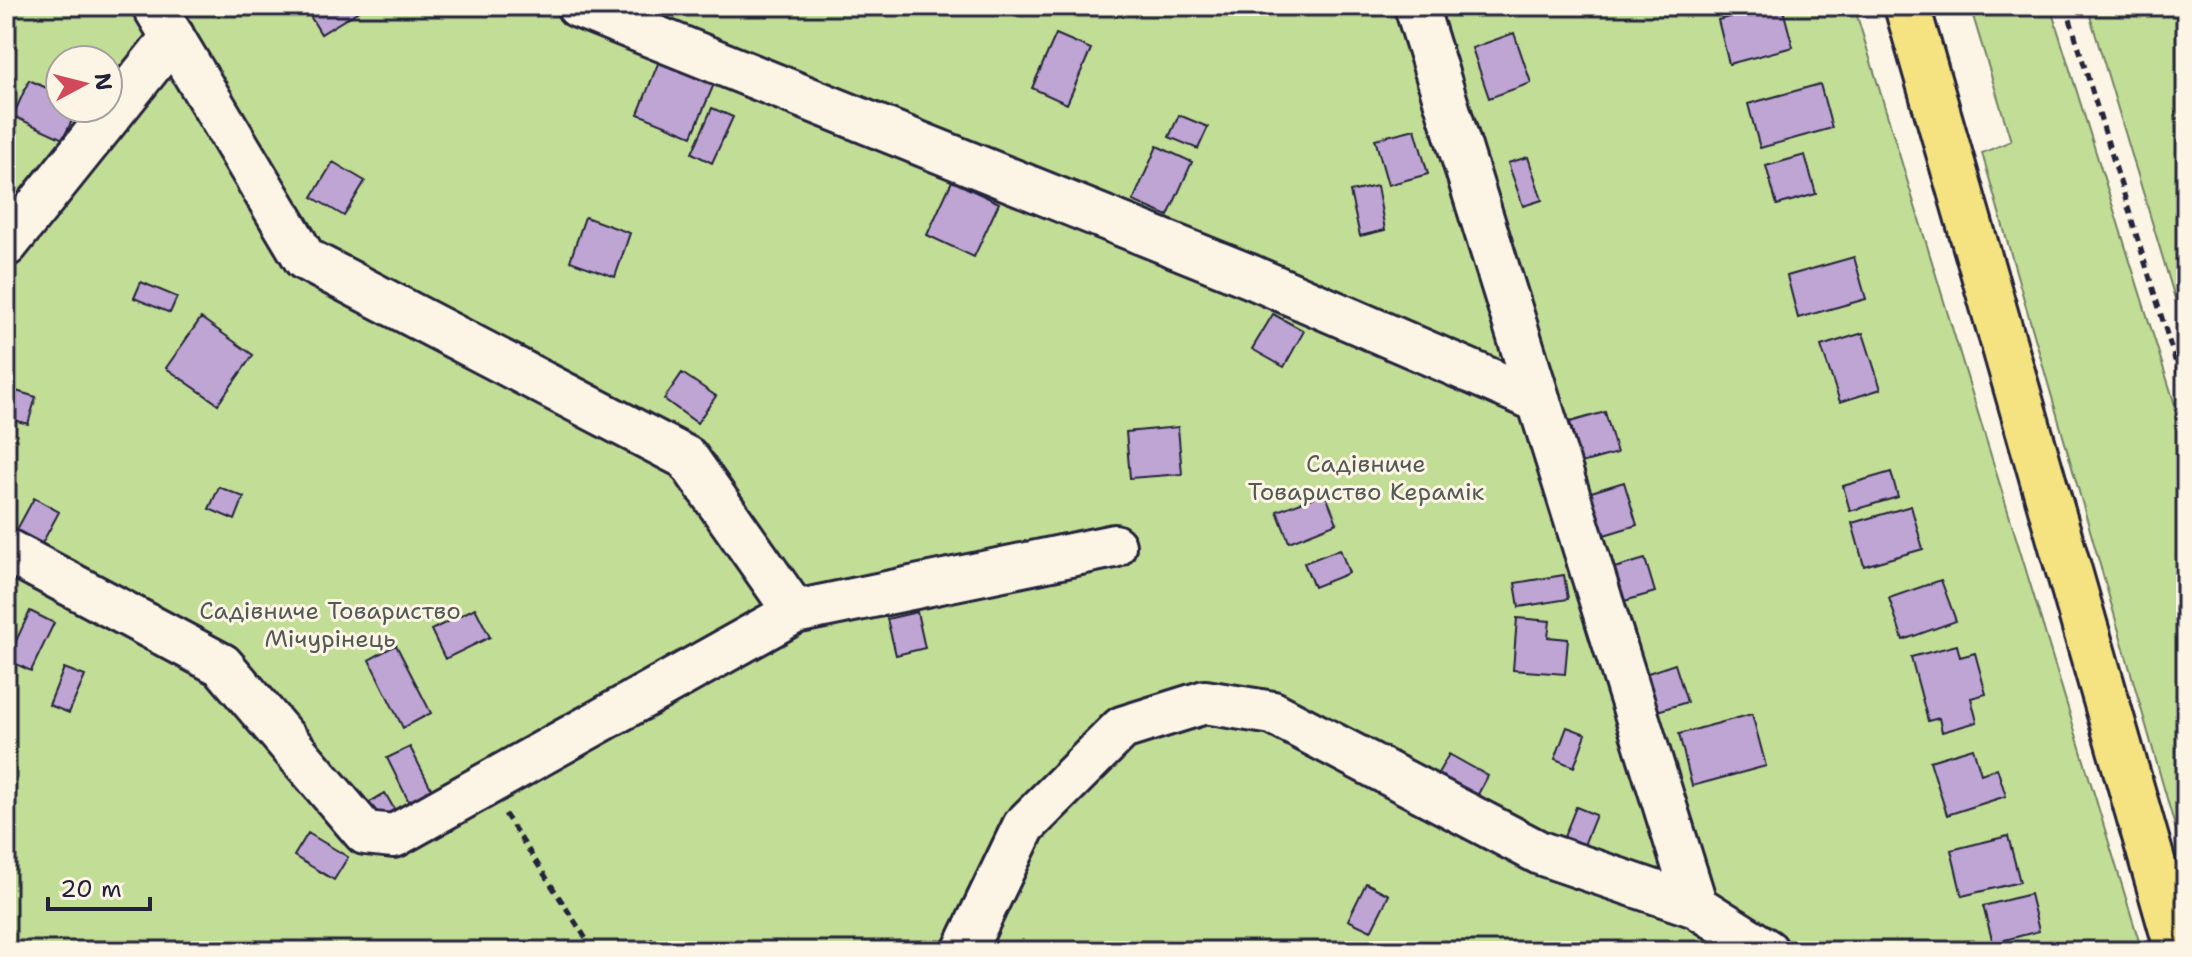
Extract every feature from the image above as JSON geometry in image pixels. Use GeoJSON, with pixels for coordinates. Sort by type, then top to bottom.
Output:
{"type":"FeatureCollection","features":[{"type":"Feature","properties":{"kind":"main road"},"geometry":{"type":"LineString","coordinates":[[1907,6],[2178,951]]}},
{"type":"Feature","properties":{"kind":"street"},"geometry":{"type":"LineString","coordinates":[[578,6],[1252,277],[1539,401]]}},
{"type":"Feature","properties":{"kind":"street"},"geometry":{"type":"LineString","coordinates":[[1416,6],[1696,906]]}},
{"type":"Feature","properties":{"kind":"street"},"geometry":{"type":"LineString","coordinates":[[6,245],[163,22],[305,259],[687,458],[795,612]]}},
{"type":"Feature","properties":{"kind":"street"},"geometry":{"type":"LineString","coordinates":[[6,550],[222,665],[365,833],[394,836],[795,612],[1114,546]]}},
{"type":"Feature","properties":{"kind":"street"},"geometry":{"type":"LineString","coordinates":[[964,951],[1024,826],[1122,728],[1205,702],[1273,713],[1540,853],[1696,906],[1767,951]]}},
{"type":"Feature","properties":{"kind":"path"},"geometry":{"type":"LineString","coordinates":[[2066,6],[2186,396]]}},
{"type":"Feature","properties":{"kind":"path"},"geometry":{"type":"LineString","coordinates":[[487,784],[594,951]]}},
{"type":"Feature","properties":{"kind":"path"},"geometry":{"type":"LineString","coordinates":[[619,951],[658,939],[664,951]]}},
{"type":"Feature","properties":{"kind":"green space","name":"Садівниче Товариство Керамік"},"geometry":{"type":"Polygon","coordinates":[[[6,6],[1854,6],[2142,951],[6,951],[6,6]]]}},
{"type":"Feature","properties":{"kind":"green space"},"geometry":{"type":"Polygon","coordinates":[[[1970,6],[2050,6],[2186,440],[2186,865],[1982,153],[2011,141],[1970,6]]]}},
{"type":"Feature","properties":{"kind":"green space"},"geometry":{"type":"Polygon","coordinates":[[[2087,6],[2186,6],[2186,335],[2087,6]]]}},
{"type":"Feature","properties":{"kind":"building"},"geometry":{"type":"Polygon","coordinates":[[[304,6],[360,6],[362,9],[321,34],[304,6]]]}},
{"type":"Feature","properties":{"kind":"building"},"geometry":{"type":"Polygon","coordinates":[[[1770,6],[1782,6],[1793,47],[1729,64],[1718,20],[1770,6]]]}},
{"type":"Feature","properties":{"kind":"building"},"geometry":{"type":"Polygon","coordinates":[[[1514,33],[1531,83],[1489,98],[1472,48],[1514,33]]]}},
{"type":"Feature","properties":{"kind":"building"},"geometry":{"type":"Polygon","coordinates":[[[1056,34],[1091,49],[1067,104],[1032,88],[1056,34]]]}},
{"type":"Feature","properties":{"kind":"building"},"geometry":{"type":"Polygon","coordinates":[[[659,61],[714,84],[692,136],[638,114],[659,61]]]}},
{"type":"Feature","properties":{"kind":"building"},"geometry":{"type":"Polygon","coordinates":[[[29,80],[44,87],[44,124],[70,124],[63,139],[13,116],[29,80]]]}},
{"type":"Feature","properties":{"kind":"building"},"geometry":{"type":"Polygon","coordinates":[[[1820,84],[1832,128],[1760,148],[1748,104],[1820,84]]]}},
{"type":"Feature","properties":{"kind":"building"},"geometry":{"type":"Polygon","coordinates":[[[712,108],[733,117],[712,163],[692,153],[712,108]]]}},
{"type":"Feature","properties":{"kind":"building"},"geometry":{"type":"Polygon","coordinates":[[[1179,115],[1208,127],[1198,149],[1169,137],[1179,115]]]}},
{"type":"Feature","properties":{"kind":"building"},"geometry":{"type":"Polygon","coordinates":[[[1415,129],[1428,174],[1388,185],[1375,139],[1415,129]]]}},
{"type":"Feature","properties":{"kind":"building"},"geometry":{"type":"Polygon","coordinates":[[[1157,146],[1192,162],[1168,216],[1133,201],[1157,146]]]}},
{"type":"Feature","properties":{"kind":"building"},"geometry":{"type":"Polygon","coordinates":[[[1805,155],[1816,194],[1777,205],[1766,166],[1805,155]]]}},
{"type":"Feature","properties":{"kind":"building"},"geometry":{"type":"Polygon","coordinates":[[[1528,157],[1542,200],[1523,206],[1508,163],[1528,157]]]}},
{"type":"Feature","properties":{"kind":"building"},"geometry":{"type":"Polygon","coordinates":[[[333,162],[365,181],[344,216],[312,197],[333,162]]]}},
{"type":"Feature","properties":{"kind":"building"},"geometry":{"type":"Polygon","coordinates":[[[952,181],[999,203],[974,257],[927,235],[952,181]]]}},
{"type":"Feature","properties":{"kind":"building"},"geometry":{"type":"Polygon","coordinates":[[[1377,186],[1385,230],[1360,236],[1350,192],[1377,186]]]}},
{"type":"Feature","properties":{"kind":"building"},"geometry":{"type":"Polygon","coordinates":[[[585,217],[630,233],[615,277],[570,261],[585,217]]]}},
{"type":"Feature","properties":{"kind":"building"},"geometry":{"type":"Polygon","coordinates":[[[1854,257],[1866,299],[1798,318],[1787,276],[1854,257]]]}},
{"type":"Feature","properties":{"kind":"building"},"geometry":{"type":"Polygon","coordinates":[[[141,282],[177,297],[170,313],[134,298],[141,282]]]}},
{"type":"Feature","properties":{"kind":"building"},"geometry":{"type":"Polygon","coordinates":[[[1273,314],[1304,331],[1284,367],[1252,349],[1273,314]]]}},
{"type":"Feature","properties":{"kind":"building"},"geometry":{"type":"Polygon","coordinates":[[[201,318],[253,355],[218,404],[166,368],[201,318]]]}},
{"type":"Feature","properties":{"kind":"building"},"geometry":{"type":"Polygon","coordinates":[[[1863,333],[1881,389],[1840,402],[1821,346],[1863,333]]]}},
{"type":"Feature","properties":{"kind":"building"},"geometry":{"type":"Polygon","coordinates":[[[682,373],[716,396],[697,423],[664,399],[682,373]]]}},
{"type":"Feature","properties":{"kind":"building"},"geometry":{"type":"Polygon","coordinates":[[[6,388],[36,397],[28,424],[6,418],[6,388]]]}},
{"type":"Feature","properties":{"kind":"building"},"geometry":{"type":"Polygon","coordinates":[[[1605,412],[1617,453],[1581,463],[1570,422],[1605,412]]]}},
{"type":"Feature","properties":{"kind":"building"},"geometry":{"type":"Polygon","coordinates":[[[1178,427],[1182,474],[1130,478],[1126,432],[1178,427]]]}},
{"type":"Feature","properties":{"kind":"building"},"geometry":{"type":"Polygon","coordinates":[[[1891,472],[1898,497],[1850,511],[1843,486],[1891,472]]]}},
{"type":"Feature","properties":{"kind":"building"},"geometry":{"type":"Polygon","coordinates":[[[1624,482],[1637,525],[1601,536],[1588,493],[1624,482]]]}},
{"type":"Feature","properties":{"kind":"building"},"geometry":{"type":"Polygon","coordinates":[[[219,487],[244,497],[235,520],[209,509],[219,487]]]}},
{"type":"Feature","properties":{"kind":"building"},"geometry":{"type":"Polygon","coordinates":[[[1325,493],[1337,523],[1289,542],[1277,511],[1325,493]]]}},
{"type":"Feature","properties":{"kind":"building"},"geometry":{"type":"Polygon","coordinates":[[[34,498],[59,512],[39,549],[14,535],[34,498]]]}},
{"type":"Feature","properties":{"kind":"building"},"geometry":{"type":"Polygon","coordinates":[[[1911,506],[1923,549],[1864,566],[1852,523],[1911,506]]]}},
{"type":"Feature","properties":{"kind":"building"},"geometry":{"type":"Polygon","coordinates":[[[1340,549],[1349,573],[1314,587],[1304,563],[1340,549]]]}},
{"type":"Feature","properties":{"kind":"building"},"geometry":{"type":"Polygon","coordinates":[[[1645,559],[1655,592],[1621,602],[1611,569],[1645,559]]]}},
{"type":"Feature","properties":{"kind":"building"},"geometry":{"type":"Polygon","coordinates":[[[1564,575],[1568,599],[1519,607],[1515,583],[1564,575]]]}},
{"type":"Feature","properties":{"kind":"building"},"geometry":{"type":"Polygon","coordinates":[[[1941,580],[1956,621],[1903,640],[1889,598],[1941,580]]]}},
{"type":"Feature","properties":{"kind":"building"},"geometry":{"type":"Polygon","coordinates":[[[475,608],[490,637],[445,659],[431,630],[475,608]]]}},
{"type":"Feature","properties":{"kind":"building"},"geometry":{"type":"Polygon","coordinates":[[[30,611],[54,623],[31,671],[7,660],[30,611]]]}},
{"type":"Feature","properties":{"kind":"building"},"geometry":{"type":"Polygon","coordinates":[[[917,612],[925,648],[896,655],[887,619],[917,612]]]}},
{"type":"Feature","properties":{"kind":"building"},"geometry":{"type":"Polygon","coordinates":[[[1517,618],[1550,621],[1548,637],[1568,639],[1565,674],[1513,670],[1517,618]]]}},
{"type":"Feature","properties":{"kind":"building"},"geometry":{"type":"Polygon","coordinates":[[[396,645],[431,713],[403,728],[369,660],[396,645]]]}},
{"type":"Feature","properties":{"kind":"building"},"geometry":{"type":"Polygon","coordinates":[[[1957,645],[1960,657],[1975,653],[1986,694],[1971,698],[1977,722],[1942,732],[1939,718],[1928,721],[1911,657],[1957,645]]]}},
{"type":"Feature","properties":{"kind":"building"},"geometry":{"type":"Polygon","coordinates":[[[1675,664],[1687,702],[1654,712],[1642,675],[1675,664]]]}},
{"type":"Feature","properties":{"kind":"building"},"geometry":{"type":"Polygon","coordinates":[[[64,668],[85,676],[69,713],[49,705],[64,668]]]}},
{"type":"Feature","properties":{"kind":"building"},"geometry":{"type":"Polygon","coordinates":[[[1752,714],[1766,766],[1692,786],[1679,734],[1752,714]]]}},
{"type":"Feature","properties":{"kind":"building"},"geometry":{"type":"Polygon","coordinates":[[[1567,727],[1586,734],[1574,767],[1555,759],[1567,727]]]}},
{"type":"Feature","properties":{"kind":"building"},"geometry":{"type":"Polygon","coordinates":[[[410,747],[436,798],[413,810],[387,758],[410,747]]]}},
{"type":"Feature","properties":{"kind":"building"},"geometry":{"type":"Polygon","coordinates":[[[1973,748],[1981,774],[1997,768],[2006,796],[1947,815],[1930,761],[1973,748]]]}},
{"type":"Feature","properties":{"kind":"building"},"geometry":{"type":"Polygon","coordinates":[[[1449,754],[1488,776],[1470,809],[1430,787],[1449,754]]]}},
{"type":"Feature","properties":{"kind":"building"},"geometry":{"type":"Polygon","coordinates":[[[385,793],[397,814],[370,830],[358,809],[385,793]]]}},
{"type":"Feature","properties":{"kind":"building"},"geometry":{"type":"Polygon","coordinates":[[[1576,807],[1596,815],[1584,845],[1564,837],[1576,807]]]}},
{"type":"Feature","properties":{"kind":"building"},"geometry":{"type":"Polygon","coordinates":[[[308,833],[348,857],[334,880],[294,856],[308,833]]]}},
{"type":"Feature","properties":{"kind":"building"},"geometry":{"type":"Polygon","coordinates":[[[2008,836],[2020,882],[1962,896],[1951,850],[2008,836]]]}},
{"type":"Feature","properties":{"kind":"building"},"geometry":{"type":"Polygon","coordinates":[[[1366,883],[1389,895],[1371,931],[1348,920],[1366,883]]]}},
{"type":"Feature","properties":{"kind":"building"},"geometry":{"type":"Polygon","coordinates":[[[2030,894],[2039,931],[1993,943],[1983,906],[2030,894]]]}},
{"type":"Feature","properties":{"kind":"park label","name":"Садівниче Товариство Мічурінець"},"geometry":{"type":"Point","coordinates":[330,625]}}]}
